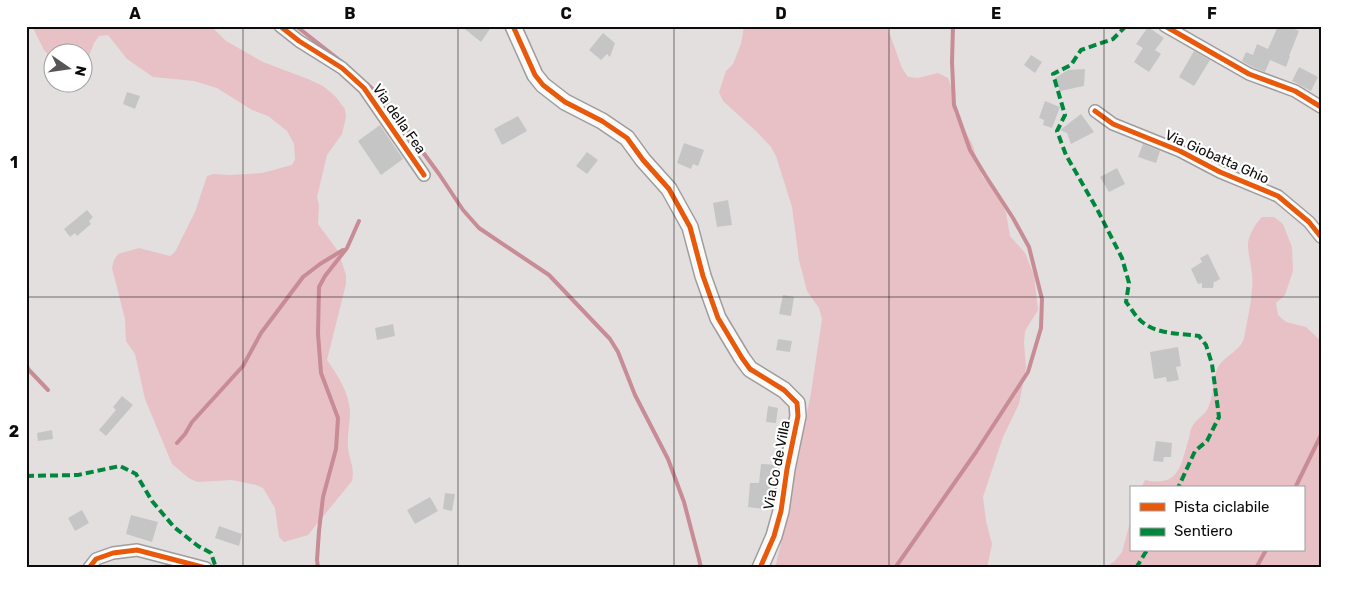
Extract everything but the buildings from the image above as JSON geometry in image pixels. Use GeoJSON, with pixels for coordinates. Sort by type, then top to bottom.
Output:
{"type":"FeatureCollection","features":[{"type":"Feature","properties":{"kind":"street","name":"Via della Fea"},"geometry":{"type":"LineString","coordinates":[[280,26],[342,68],[364,88],[424,174]]}},
{"type":"Feature","properties":{"kind":"street","name":"Via Co de Villa"},"geometry":{"type":"LineString","coordinates":[[513,26],[535,75],[543,86],[565,102],[627,138],[643,160],[669,189],[690,227],[703,276],[718,318],[750,369],[784,390],[797,403],[798,416],[780,511],[774,536],[760,568]]}},
{"type":"Feature","properties":{"kind":"street"},"geometry":{"type":"LineString","coordinates":[[1165,26],[1249,74],[1295,91],[1321,107]]}},
{"type":"Feature","properties":{"kind":"street","name":"Via Giobatta Ghio"},"geometry":{"type":"LineString","coordinates":[[1095,111],[1112,124],[1180,151],[1220,172],[1278,196],[1309,222],[1321,237]]}},
{"type":"Feature","properties":{"kind":"street"},"geometry":{"type":"LineString","coordinates":[[90,568],[96,558],[113,553],[136,550],[206,568]]}},
{"type":"Feature","properties":{"kind":"shaded area"},"geometry":{"type":"Polygon","coordinates":[[[35,26],[213,26],[226,41],[263,62],[323,86],[335,96],[345,109],[346,117],[342,134],[327,155],[317,197],[319,205],[318,224],[338,251],[346,275],[346,284],[327,360],[342,384],[348,398],[350,412],[348,447],[353,476],[352,481],[308,535],[284,542],[279,537],[275,508],[263,488],[232,480],[198,482],[190,479],[172,464],[145,399],[135,354],[126,341],[125,319],[112,268],[118,254],[139,248],[170,256],[175,252],[195,212],[207,176],[214,174],[262,173],[292,165],[295,159],[294,144],[287,131],[268,116],[252,110],[217,88],[194,81],[153,77],[127,59],[108,35],[99,36],[92,48],[92,42],[42,42],[42,46],[34,30],[35,26]]]}},
{"type":"Feature","properties":{"kind":"shaded area"},"geometry":{"type":"Polygon","coordinates":[[[744,26],[887,26],[902,68],[908,77],[918,78],[938,73],[948,78],[952,89],[954,113],[972,143],[982,176],[998,193],[1006,213],[1010,236],[1025,253],[1034,275],[1038,310],[1025,331],[1026,368],[1019,404],[1003,437],[983,497],[986,521],[992,544],[987,568],[774,568],[781,543],[811,393],[822,319],[819,308],[807,291],[799,260],[792,207],[776,156],[771,147],[756,131],[723,101],[719,92],[726,71],[733,64],[741,44],[744,26]]]}},
{"type":"Feature","properties":{"kind":"shaded area"},"geometry":{"type":"Polygon","coordinates":[[[1262,217],[1274,217],[1283,224],[1292,247],[1293,271],[1285,295],[1276,303],[1278,315],[1286,322],[1306,327],[1321,341],[1321,568],[1104,568],[1115,561],[1122,552],[1130,523],[1130,552],[1304,552],[1304,486],[1142,486],[1145,480],[1157,482],[1166,480],[1177,472],[1184,457],[1191,428],[1207,410],[1209,405],[1217,369],[1242,343],[1251,301],[1252,273],[1248,243],[1257,223],[1262,217]]]}},
{"type":"Feature","properties":{"kind":"waterway"},"geometry":{"type":"LineString","coordinates":[[296,26],[342,62]]}},
{"type":"Feature","properties":{"kind":"waterway"},"geometry":{"type":"LineString","coordinates":[[895,568],[976,452],[1028,372],[1041,328],[1042,299],[1029,247],[970,150],[954,105],[953,26]]}},
{"type":"Feature","properties":{"kind":"waterway"},"geometry":{"type":"LineString","coordinates":[[366,83],[402,120],[463,210],[479,228],[549,275],[610,339],[618,352],[635,395],[668,459],[684,502],[701,568]]}},
{"type":"Feature","properties":{"kind":"waterway"},"geometry":{"type":"LineString","coordinates":[[318,568],[319,531],[323,497],[336,449],[338,418],[321,373],[318,334],[319,287],[325,276],[347,248],[359,221]]}},
{"type":"Feature","properties":{"kind":"waterway"},"geometry":{"type":"LineString","coordinates":[[177,443],[192,422],[243,366],[261,333],[303,277],[343,250]]}},
{"type":"Feature","properties":{"kind":"waterway"},"geometry":{"type":"LineString","coordinates":[[26,363],[28,369],[48,390]]}},
{"type":"Feature","properties":{"kind":"waterway"},"geometry":{"type":"LineString","coordinates":[[1296,486],[1321,435]]}},
{"type":"Feature","properties":{"kind":"waterway"},"geometry":{"type":"LineString","coordinates":[[1256,568],[1265,552]]}},
{"type":"Feature","properties":{"kind":"marked path"},"geometry":{"type":"LineString","coordinates":[[1126,26],[1113,39],[1081,50],[1071,65],[1053,74],[1065,115],[1057,131],[1066,155],[1122,258],[1129,283],[1126,302],[1147,326],[1161,331],[1199,336],[1206,345],[1212,364],[1219,417],[1207,441],[1195,451],[1179,486]]}},
{"type":"Feature","properties":{"kind":"marked path"},"geometry":{"type":"LineString","coordinates":[[26,476],[78,475],[120,466],[136,474],[152,501],[174,527],[198,546],[211,553],[216,568]]}},
{"type":"Feature","properties":{"kind":"marked path"},"geometry":{"type":"LineString","coordinates":[[1136,568],[1146,552]]}},
{"type":"Feature","properties":{"kind":"cycle path"},"geometry":{"type":"LineString","coordinates":[[280,26],[299,41],[342,68],[364,88],[424,175]]}},
{"type":"Feature","properties":{"kind":"cycle path"},"geometry":{"type":"LineString","coordinates":[[513,26],[535,75],[543,85],[565,102],[602,121],[627,138],[643,160],[669,189],[690,227],[703,276],[718,318],[750,369],[784,390],[797,403],[798,416],[781,511],[774,536],[760,568]]}},
{"type":"Feature","properties":{"kind":"cycle path"},"geometry":{"type":"LineString","coordinates":[[1165,26],[1249,74],[1295,91],[1321,107]]}},
{"type":"Feature","properties":{"kind":"cycle path"},"geometry":{"type":"LineString","coordinates":[[1095,111],[1113,124],[1180,151],[1220,172],[1278,196],[1309,222],[1321,237]]}},
{"type":"Feature","properties":{"kind":"cycle path"},"geometry":{"type":"LineString","coordinates":[[89,568],[96,559],[113,553],[137,550],[206,568]]}}]}
